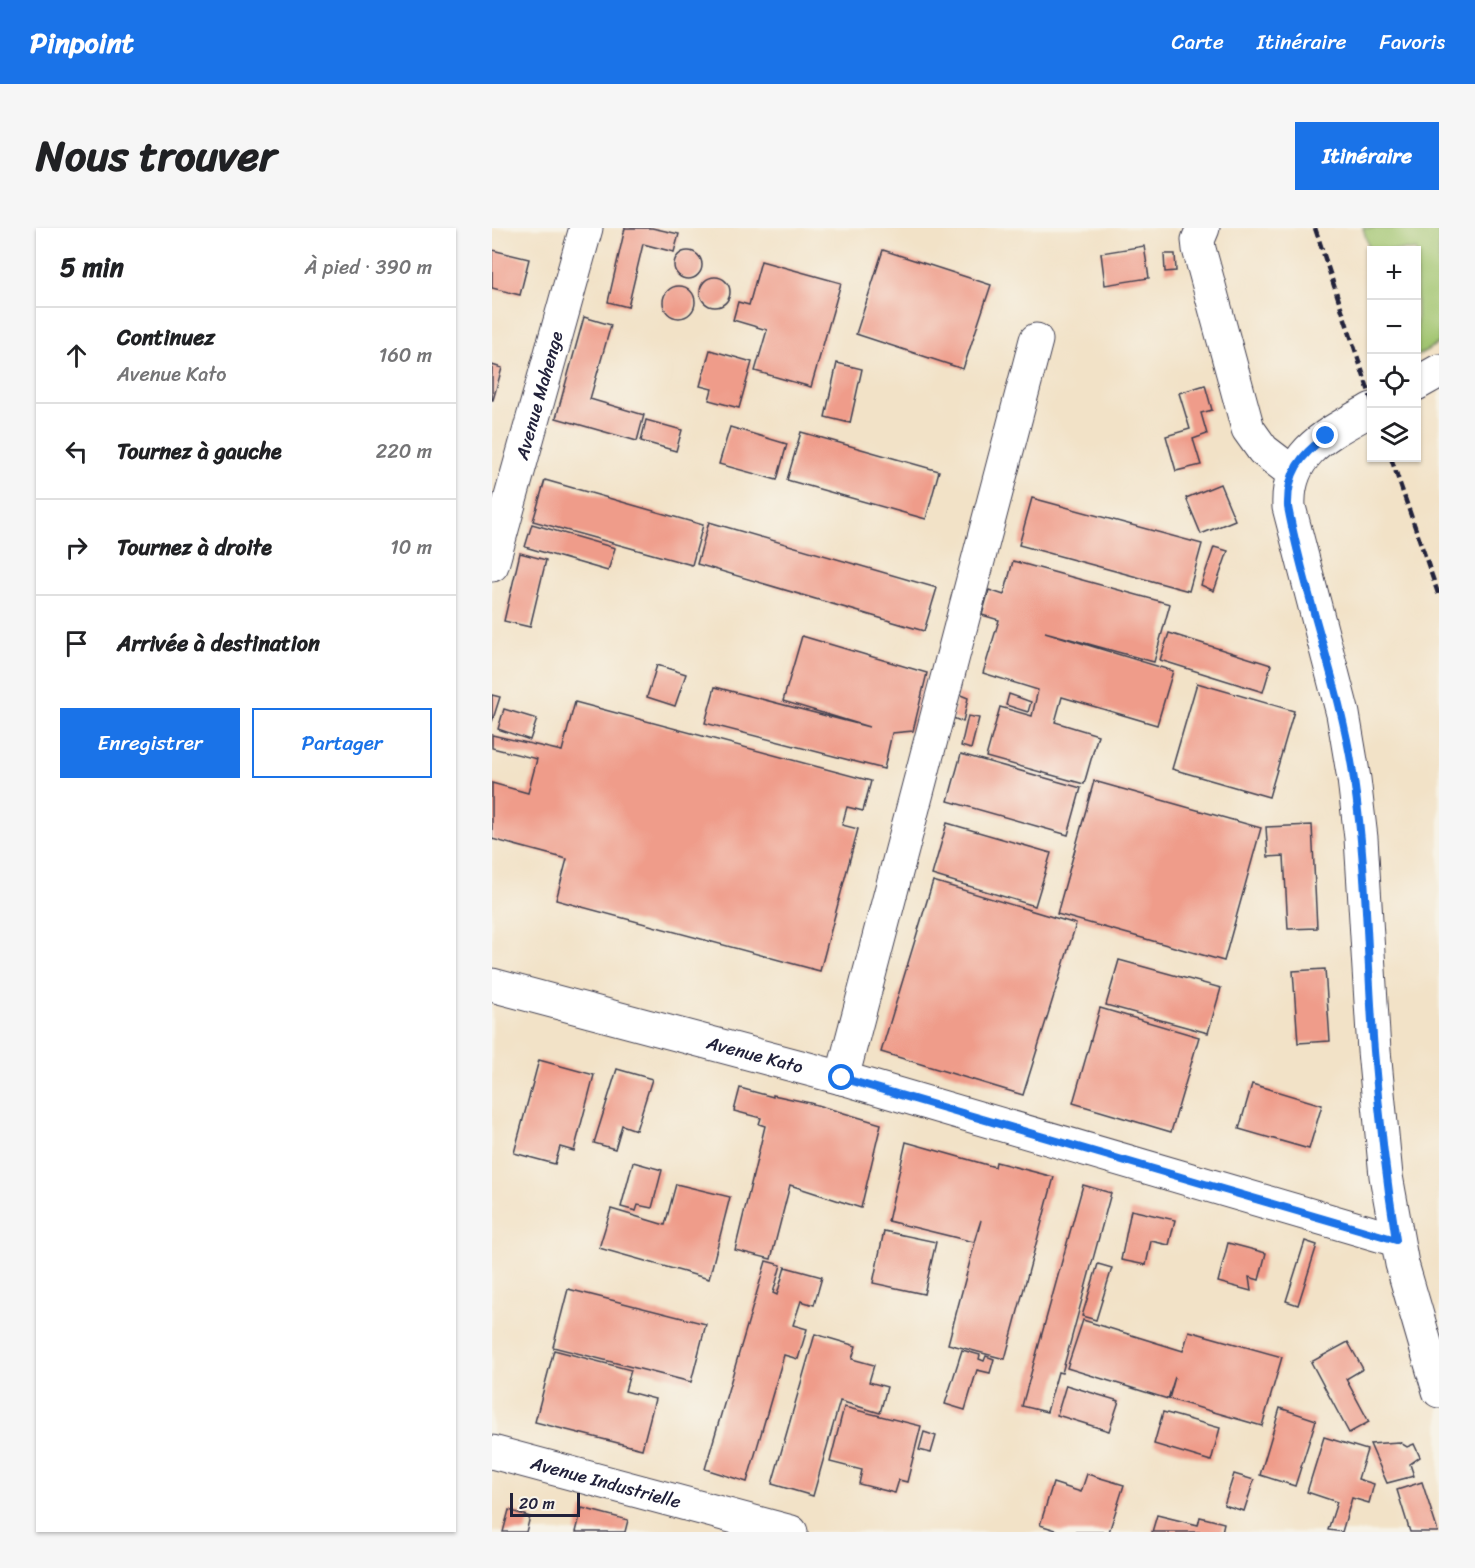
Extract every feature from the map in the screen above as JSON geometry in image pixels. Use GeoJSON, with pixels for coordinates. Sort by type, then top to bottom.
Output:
{"type":"FeatureCollection","features":[{"type":"Feature","properties":{"kind":"street","name":"Avenue Mahenge"},"geometry":{"type":"LineString","coordinates":[[492,565],[586,228]]}},
{"type":"Feature","properties":{"kind":"street"},"geometry":{"type":"LineString","coordinates":[[1203,228],[1198,240],[1199,249],[1248,429],[1263,450],[1293,473]]}},
{"type":"Feature","properties":{"kind":"street"},"geometry":{"type":"LineString","coordinates":[[842,1078],[1036,340]]}},
{"type":"Feature","properties":{"kind":"street"},"geometry":{"type":"LineString","coordinates":[[1421,381],[1439,371]]}},
{"type":"Feature","properties":{"kind":"street"},"geometry":{"type":"LineString","coordinates":[[1367,411],[1312,446],[1297,464],[1288,496],[1292,524],[1342,714],[1354,779],[1361,838],[1374,1051],[1386,1176],[1396,1240],[1439,1391]]}},
{"type":"Feature","properties":{"kind":"street","name":"Avenue Kato"},"geometry":{"type":"LineString","coordinates":[[492,985],[842,1078],[1396,1240]]}},
{"type":"Feature","properties":{"kind":"street","name":"Avenue Industrielle"},"geometry":{"type":"LineString","coordinates":[[492,1452],[791,1532]]}},
{"type":"Feature","properties":{"kind":"green space"},"geometry":{"type":"Polygon","coordinates":[[[1363,228],[1439,228],[1439,343],[1421,354],[1421,246],[1368,246],[1363,228]]]}},
{"type":"Feature","properties":{"kind":"building"},"geometry":{"type":"Polygon","coordinates":[[[625,228],[652,228],[679,234],[674,252],[643,244],[628,307],[608,302],[625,228]]]}},
{"type":"Feature","properties":{"kind":"building"},"geometry":{"type":"Polygon","coordinates":[[[1144,246],[1149,278],[1105,285],[1101,253],[1144,246]]]}},
{"type":"Feature","properties":{"kind":"building"},"geometry":{"type":"Polygon","coordinates":[[[492,250],[529,259],[520,295],[492,288],[492,250]]]}},
{"type":"Feature","properties":{"kind":"building"},"geometry":{"type":"Polygon","coordinates":[[[883,250],[991,285],[963,369],[856,334],[883,250]]]}},
{"type":"Feature","properties":{"kind":"building"},"geometry":{"type":"Polygon","coordinates":[[[688,251],[698,255],[702,265],[698,275],[688,279],[678,275],[674,265],[678,255],[688,251]]]}},
{"type":"Feature","properties":{"kind":"building"},"geometry":{"type":"Polygon","coordinates":[[[1164,254],[1175,254],[1176,271],[1165,272],[1164,254]]]}},
{"type":"Feature","properties":{"kind":"building"},"geometry":{"type":"Polygon","coordinates":[[[761,261],[841,283],[811,387],[755,371],[767,330],[733,320],[738,302],[749,305],[761,261]]]}},
{"type":"Feature","properties":{"kind":"building"},"geometry":{"type":"Polygon","coordinates":[[[715,277],[721,278],[729,286],[729,298],[721,306],[715,307],[709,306],[701,298],[700,292],[701,286],[709,278],[715,277]]]}},
{"type":"Feature","properties":{"kind":"building"},"geometry":{"type":"Polygon","coordinates":[[[679,286],[690,291],[695,302],[690,313],[679,318],[668,313],[663,302],[668,291],[679,286]]]}},
{"type":"Feature","properties":{"kind":"building"},"geometry":{"type":"Polygon","coordinates":[[[584,317],[611,325],[590,399],[644,415],[637,441],[556,418],[584,317]]]}},
{"type":"Feature","properties":{"kind":"building"},"geometry":{"type":"Polygon","coordinates":[[[710,350],[752,362],[739,408],[709,400],[712,389],[700,386],[710,350]]]}},
{"type":"Feature","properties":{"kind":"building"},"geometry":{"type":"Polygon","coordinates":[[[837,363],[862,369],[850,423],[825,417],[837,363]]]}},
{"type":"Feature","properties":{"kind":"building"},"geometry":{"type":"Polygon","coordinates":[[[492,365],[502,368],[493,400],[492,400],[492,365]]]}},
{"type":"Feature","properties":{"kind":"building"},"geometry":{"type":"Polygon","coordinates":[[[1205,385],[1212,410],[1201,413],[1207,434],[1193,439],[1201,465],[1176,471],[1166,436],[1190,429],[1179,393],[1205,385]]]}},
{"type":"Feature","properties":{"kind":"building"},"geometry":{"type":"Polygon","coordinates":[[[646,420],[682,430],[676,451],[641,441],[646,420]]]}},
{"type":"Feature","properties":{"kind":"building"},"geometry":{"type":"Polygon","coordinates":[[[730,427],[787,444],[777,480],[719,464],[730,427]]]}},
{"type":"Feature","properties":{"kind":"building"},"geometry":{"type":"Polygon","coordinates":[[[801,432],[939,471],[926,519],[787,480],[801,432]]]}},
{"type":"Feature","properties":{"kind":"building"},"geometry":{"type":"Polygon","coordinates":[[[545,480],[703,525],[692,565],[533,521],[545,480]]]}},
{"type":"Feature","properties":{"kind":"building"},"geometry":{"type":"Polygon","coordinates":[[[1220,484],[1235,520],[1201,534],[1186,498],[1220,484]]]}},
{"type":"Feature","properties":{"kind":"building"},"geometry":{"type":"Polygon","coordinates":[[[1032,498],[1202,544],[1189,591],[1019,545],[1032,498]]]}},
{"type":"Feature","properties":{"kind":"building"},"geometry":{"type":"Polygon","coordinates":[[[709,522],[937,588],[924,631],[697,564],[709,522]]]}},
{"type":"Feature","properties":{"kind":"building"},"geometry":{"type":"Polygon","coordinates":[[[532,524],[615,548],[608,571],[525,547],[532,524]]]}},
{"type":"Feature","properties":{"kind":"building"},"geometry":{"type":"Polygon","coordinates":[[[1214,547],[1228,551],[1214,591],[1201,585],[1214,547]]]}},
{"type":"Feature","properties":{"kind":"building"},"geometry":{"type":"Polygon","coordinates":[[[520,553],[546,560],[530,627],[504,621],[520,553]]]}},
{"type":"Feature","properties":{"kind":"building"},"geometry":{"type":"Polygon","coordinates":[[[1013,561],[1170,604],[1154,662],[1045,632],[1173,671],[1157,725],[1062,697],[1055,722],[1098,735],[1084,784],[986,757],[1000,707],[1032,716],[1038,690],[983,673],[999,620],[982,615],[989,590],[1004,595],[1013,561]]]}},
{"type":"Feature","properties":{"kind":"building"},"geometry":{"type":"Polygon","coordinates":[[[1169,633],[1271,665],[1263,692],[1160,660],[1169,633]]]}},
{"type":"Feature","properties":{"kind":"building"},"geometry":{"type":"Polygon","coordinates":[[[802,636],[927,673],[913,731],[892,733],[884,769],[705,723],[715,687],[869,727],[783,701],[802,636]]]}},
{"type":"Feature","properties":{"kind":"building"},"geometry":{"type":"Polygon","coordinates":[[[657,665],[686,674],[675,706],[647,697],[657,665]]]}},
{"type":"Feature","properties":{"kind":"building"},"geometry":{"type":"Polygon","coordinates":[[[1197,683],[1294,711],[1269,797],[1172,769],[1197,683]]]}},
{"type":"Feature","properties":{"kind":"building"},"geometry":{"type":"Polygon","coordinates":[[[958,694],[968,698],[963,722],[953,718],[958,694]]]}},
{"type":"Feature","properties":{"kind":"building"},"geometry":{"type":"Polygon","coordinates":[[[1009,694],[1031,702],[1028,712],[1006,705],[1009,694]]]}},
{"type":"Feature","properties":{"kind":"building"},"geometry":{"type":"Polygon","coordinates":[[[492,695],[500,697],[492,722],[492,695]]]}},
{"type":"Feature","properties":{"kind":"building"},"geometry":{"type":"Polygon","coordinates":[[[575,702],[871,781],[863,811],[847,807],[842,825],[858,829],[820,971],[556,900],[567,859],[492,839],[492,783],[528,793],[537,759],[492,748],[492,735],[562,751],[575,702]]]}},
{"type":"Feature","properties":{"kind":"building"},"geometry":{"type":"Polygon","coordinates":[[[504,709],[537,719],[530,740],[498,729],[504,709]]]}},
{"type":"Feature","properties":{"kind":"building"},"geometry":{"type":"Polygon","coordinates":[[[968,716],[979,718],[971,749],[961,746],[968,716]]]}},
{"type":"Feature","properties":{"kind":"building"},"geometry":{"type":"Polygon","coordinates":[[[961,754],[1081,788],[1068,835],[948,801],[961,754]]]}},
{"type":"Feature","properties":{"kind":"building"},"geometry":{"type":"Polygon","coordinates":[[[1094,781],[1261,828],[1224,961],[1057,914],[1094,781]]]}},
{"type":"Feature","properties":{"kind":"building"},"geometry":{"type":"Polygon","coordinates":[[[947,823],[1051,853],[1035,906],[932,875],[947,823]]]}},
{"type":"Feature","properties":{"kind":"building"},"geometry":{"type":"Polygon","coordinates":[[[1312,825],[1317,928],[1288,929],[1284,856],[1268,857],[1266,827],[1312,825]]]}},
{"type":"Feature","properties":{"kind":"building"},"geometry":{"type":"Polygon","coordinates":[[[933,881],[1076,924],[1023,1095],[881,1052],[933,881]]]}},
{"type":"Feature","properties":{"kind":"building"},"geometry":{"type":"Polygon","coordinates":[[[1119,960],[1221,988],[1208,1033],[1106,1005],[1119,960]]]}},
{"type":"Feature","properties":{"kind":"building"},"geometry":{"type":"Polygon","coordinates":[[[1325,969],[1330,1041],[1298,1043],[1293,971],[1325,969]]]}},
{"type":"Feature","properties":{"kind":"building"},"geometry":{"type":"Polygon","coordinates":[[[1100,1008],[1199,1037],[1171,1132],[1073,1103],[1100,1008]]]}},
{"type":"Feature","properties":{"kind":"building"},"geometry":{"type":"Polygon","coordinates":[[[539,1060],[594,1075],[574,1151],[560,1147],[555,1164],[514,1153],[539,1060]]]}},
{"type":"Feature","properties":{"kind":"building"},"geometry":{"type":"Polygon","coordinates":[[[617,1069],[652,1079],[636,1130],[622,1125],[615,1149],[594,1143],[617,1069]]]}},
{"type":"Feature","properties":{"kind":"building"},"geometry":{"type":"Polygon","coordinates":[[[1252,1084],[1322,1105],[1309,1149],[1239,1129],[1252,1084]]]}},
{"type":"Feature","properties":{"kind":"building"},"geometry":{"type":"Polygon","coordinates":[[[740,1088],[773,1097],[773,1095],[810,1103],[881,1124],[861,1208],[790,1185],[771,1259],[735,1250],[765,1126],[759,1124],[761,1118],[734,1111],[740,1088]]]}},
{"type":"Feature","properties":{"kind":"building"},"geometry":{"type":"Polygon","coordinates":[[[906,1142],[995,1167],[996,1162],[1054,1177],[1005,1359],[948,1344],[981,1220],[974,1242],[888,1221],[906,1142]]]}},
{"type":"Feature","properties":{"kind":"building"},"geometry":{"type":"Polygon","coordinates":[[[633,1162],[662,1170],[652,1208],[638,1205],[636,1211],[621,1207],[633,1162]]]}},
{"type":"Feature","properties":{"kind":"building"},"geometry":{"type":"Polygon","coordinates":[[[676,1184],[730,1197],[709,1279],[599,1248],[611,1209],[665,1225],[676,1184]]]}},
{"type":"Feature","properties":{"kind":"building"},"geometry":{"type":"Polygon","coordinates":[[[1083,1185],[1111,1193],[1062,1373],[1058,1372],[1047,1412],[1022,1406],[1083,1185]]]}},
{"type":"Feature","properties":{"kind":"building"},"geometry":{"type":"Polygon","coordinates":[[[1131,1210],[1175,1220],[1169,1245],[1151,1241],[1146,1265],[1121,1260],[1131,1210]]]}},
{"type":"Feature","properties":{"kind":"building"},"geometry":{"type":"Polygon","coordinates":[[[884,1231],[936,1242],[924,1294],[873,1283],[884,1231]]]}},
{"type":"Feature","properties":{"kind":"building"},"geometry":{"type":"Polygon","coordinates":[[[1305,1241],[1317,1245],[1298,1305],[1286,1301],[1305,1241]]]}},
{"type":"Feature","properties":{"kind":"building"},"geometry":{"type":"Polygon","coordinates":[[[1228,1243],[1266,1253],[1259,1280],[1249,1277],[1251,1291],[1218,1282],[1228,1243]]]}},
{"type":"Feature","properties":{"kind":"building"},"geometry":{"type":"Polygon","coordinates":[[[766,1261],[781,1265],[773,1293],[777,1295],[785,1267],[822,1277],[814,1305],[801,1301],[793,1325],[807,1329],[798,1359],[784,1355],[747,1482],[705,1469],[766,1261]]]}},
{"type":"Feature","properties":{"kind":"building"},"geometry":{"type":"Polygon","coordinates":[[[1098,1264],[1112,1268],[1096,1320],[1082,1316],[1098,1264]]]}},
{"type":"Feature","properties":{"kind":"building"},"geometry":{"type":"Polygon","coordinates":[[[568,1289],[706,1324],[691,1382],[553,1347],[568,1289]]]}},
{"type":"Feature","properties":{"kind":"building"},"geometry":{"type":"Polygon","coordinates":[[[1083,1320],[1183,1351],[1189,1331],[1282,1357],[1262,1426],[1169,1399],[1175,1377],[1168,1399],[1067,1368],[1083,1320]]]}},
{"type":"Feature","properties":{"kind":"building"},"geometry":{"type":"Polygon","coordinates":[[[815,1334],[856,1346],[852,1359],[874,1365],[869,1382],[887,1387],[880,1413],[840,1401],[813,1496],[772,1484],[815,1334]]]}},
{"type":"Feature","properties":{"kind":"building"},"geometry":{"type":"Polygon","coordinates":[[[1348,1342],[1363,1369],[1346,1379],[1369,1422],[1349,1433],[1311,1362],[1348,1342]]]}},
{"type":"Feature","properties":{"kind":"building"},"geometry":{"type":"Polygon","coordinates":[[[554,1350],[631,1370],[625,1391],[655,1399],[642,1449],[535,1422],[554,1350]]]}},
{"type":"Feature","properties":{"kind":"building"},"geometry":{"type":"Polygon","coordinates":[[[962,1350],[980,1355],[979,1359],[984,1361],[986,1356],[994,1359],[990,1373],[977,1370],[965,1410],[945,1404],[962,1350]]]}},
{"type":"Feature","properties":{"kind":"building"},"geometry":{"type":"Polygon","coordinates":[[[1066,1385],[1119,1401],[1109,1431],[1057,1415],[1066,1385]]]}},
{"type":"Feature","properties":{"kind":"building"},"geometry":{"type":"Polygon","coordinates":[[[844,1407],[921,1426],[907,1482],[899,1480],[895,1493],[859,1484],[862,1470],[830,1462],[844,1407]]]}},
{"type":"Feature","properties":{"kind":"building"},"geometry":{"type":"Polygon","coordinates":[[[1280,1408],[1316,1420],[1295,1486],[1260,1475],[1280,1408]]]}},
{"type":"Feature","properties":{"kind":"building"},"geometry":{"type":"Polygon","coordinates":[[[1163,1412],[1220,1428],[1211,1461],[1154,1444],[1163,1412]]]}},
{"type":"Feature","properties":{"kind":"building"},"geometry":{"type":"Polygon","coordinates":[[[924,1432],[936,1436],[931,1453],[919,1450],[924,1432]]]}},
{"type":"Feature","properties":{"kind":"building"},"geometry":{"type":"Polygon","coordinates":[[[1324,1437],[1367,1450],[1358,1479],[1374,1484],[1369,1503],[1352,1498],[1342,1532],[1328,1530],[1337,1502],[1307,1492],[1324,1437]]]}},
{"type":"Feature","properties":{"kind":"building"},"geometry":{"type":"Polygon","coordinates":[[[1399,1442],[1407,1447],[1414,1444],[1420,1457],[1410,1464],[1414,1476],[1387,1483],[1370,1444],[1399,1442]]]}},
{"type":"Feature","properties":{"kind":"building"},"geometry":{"type":"Polygon","coordinates":[[[1087,1474],[1124,1485],[1109,1532],[1062,1532],[1040,1525],[1053,1483],[1081,1492],[1087,1474]]]}},
{"type":"Feature","properties":{"kind":"building"},"geometry":{"type":"Polygon","coordinates":[[[1234,1474],[1254,1480],[1244,1511],[1224,1505],[1234,1474]]]}},
{"type":"Feature","properties":{"kind":"building"},"geometry":{"type":"Polygon","coordinates":[[[1422,1482],[1438,1532],[1410,1532],[1397,1490],[1422,1482]]]}},
{"type":"Feature","properties":{"kind":"building"},"geometry":{"type":"Polygon","coordinates":[[[582,1508],[628,1520],[625,1532],[576,1532],[582,1508]]]}},
{"type":"Feature","properties":{"kind":"building"},"geometry":{"type":"Polygon","coordinates":[[[509,1510],[530,1517],[526,1532],[503,1532],[509,1510]]]}},
{"type":"Feature","properties":{"kind":"building"},"geometry":{"type":"Polygon","coordinates":[[[1157,1515],[1198,1525],[1200,1517],[1224,1523],[1222,1532],[1152,1532],[1157,1515]]]}},
{"type":"Feature","properties":{"kind":"railway"},"geometry":{"type":"LineString","coordinates":[[1315,228],[1367,386]]}},
{"type":"Feature","properties":{"kind":"railway"},"geometry":{"type":"LineString","coordinates":[[1392,462],[1439,596]]}},
{"type":"Feature","properties":{"kind":"route"},"geometry":{"type":"LineString","coordinates":[[842,1078],[1396,1240],[1386,1176],[1374,1051],[1361,838],[1354,779],[1342,714],[1288,507],[1289,485],[1297,464],[1312,446],[1326,436]]}}]}
